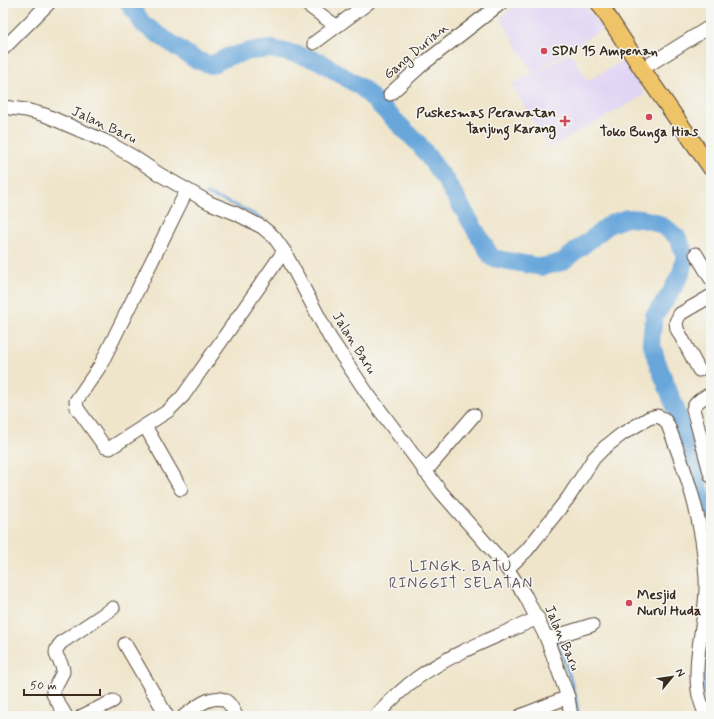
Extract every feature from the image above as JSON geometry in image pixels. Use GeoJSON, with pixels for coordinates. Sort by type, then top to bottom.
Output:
{"type":"FeatureCollection","features":[{"type":"Feature","properties":{"kind":"main road"},"geometry":{"type":"LineString","coordinates":[[600,3],[642,69],[711,168]]}},
{"type":"Feature","properties":{"kind":"street"},"geometry":{"type":"LineString","coordinates":[[3,49],[49,3]]}},
{"type":"Feature","properties":{"kind":"street"},"geometry":{"type":"LineString","coordinates":[[305,3],[336,26]]}},
{"type":"Feature","properties":{"kind":"street"},"geometry":{"type":"LineString","coordinates":[[314,43],[368,3]]}},
{"type":"Feature","properties":{"kind":"street","name":"Gang Durian"},"geometry":{"type":"LineString","coordinates":[[390,94],[423,64],[501,3]]}},
{"type":"Feature","properties":{"kind":"street"},"geometry":{"type":"LineString","coordinates":[[642,69],[711,26]]}},
{"type":"Feature","properties":{"kind":"street","name":"Jalan Baru"},"geometry":{"type":"LineString","coordinates":[[3,107],[26,110],[45,115],[101,140],[132,156],[159,174],[210,203],[235,213],[262,227],[274,237],[284,251],[330,338],[367,393],[429,468],[441,492],[488,545],[510,567],[538,618],[551,637],[568,697],[571,716]]}},
{"type":"Feature","properties":{"kind":"street"},"geometry":{"type":"LineString","coordinates":[[187,190],[100,366],[75,403],[102,444],[107,448],[119,443],[168,411],[183,396],[284,251]]}},
{"type":"Feature","properties":{"kind":"street"},"geometry":{"type":"LineString","coordinates":[[696,254],[711,279]]}},
{"type":"Feature","properties":{"kind":"street"},"geometry":{"type":"LineString","coordinates":[[700,370],[677,329],[676,322],[680,314],[711,296]]}},
{"type":"Feature","properties":{"kind":"street"},"geometry":{"type":"LineString","coordinates":[[711,394],[697,403],[693,409],[706,441],[711,476]]}},
{"type":"Feature","properties":{"kind":"street"},"geometry":{"type":"LineString","coordinates":[[429,468],[474,415]]}},
{"type":"Feature","properties":{"kind":"street"},"geometry":{"type":"LineString","coordinates":[[510,567],[527,550],[564,504],[594,458],[604,448],[622,434],[649,418],[657,416],[664,419],[668,425],[689,480],[703,540],[706,587],[701,640],[698,654],[697,679],[698,691],[706,716]]}},
{"type":"Feature","properties":{"kind":"street"},"geometry":{"type":"LineString","coordinates":[[145,426],[181,489]]}},
{"type":"Feature","properties":{"kind":"street"},"geometry":{"type":"LineString","coordinates":[[66,716],[53,694],[53,689],[63,672],[62,666],[56,654],[56,648],[62,642],[113,608]]}},
{"type":"Feature","properties":{"kind":"street"},"geometry":{"type":"LineString","coordinates":[[382,714],[416,679],[430,670],[459,654],[538,618]]}},
{"type":"Feature","properties":{"kind":"street"},"geometry":{"type":"LineString","coordinates":[[551,637],[592,625]]}},
{"type":"Feature","properties":{"kind":"street"},"geometry":{"type":"LineString","coordinates":[[126,644],[167,716]]}},
{"type":"Feature","properties":{"kind":"street"},"geometry":{"type":"LineString","coordinates":[[520,716],[568,697]]}},
{"type":"Feature","properties":{"kind":"street"},"geometry":{"type":"LineString","coordinates":[[184,716],[208,700],[218,698],[227,701],[236,716]]}},
{"type":"Feature","properties":{"kind":"street"},"geometry":{"type":"LineString","coordinates":[[82,716],[113,701]]}},
{"type":"Feature","properties":{"kind":"shaded area","name":"SDN 15 Ampenan"},"geometry":{"type":"Polygon","coordinates":[[[519,3],[584,3],[602,29],[533,73],[500,17],[519,3]]]}},
{"type":"Feature","properties":{"kind":"shaded area","name":"Puskesmas Perawatan Tanjung Karang"},"geometry":{"type":"Polygon","coordinates":[[[571,53],[587,81],[625,60],[645,95],[549,148],[512,85],[571,53]]]}},
{"type":"Feature","properties":{"kind":"waterway"},"geometry":{"type":"LineString","coordinates":[[129,3],[143,24],[194,59],[211,65],[227,57],[250,51],[271,49],[319,61],[362,88],[419,144],[446,181],[492,258],[541,267],[562,262],[610,224],[627,218],[655,222],[678,238],[685,255],[681,273],[670,294],[654,316],[651,341],[657,362],[676,409],[707,512],[711,535]]}},
{"type":"Feature","properties":{"kind":"waterway"},"geometry":{"type":"LineString","coordinates":[[207,194],[243,209],[257,216],[263,221]]}},
{"type":"Feature","properties":{"kind":"waterway"},"geometry":{"type":"LineString","coordinates":[[279,233],[291,248],[297,262]]}},
{"type":"Feature","properties":{"kind":"waterway"},"geometry":{"type":"LineString","coordinates":[[710,602],[706,677],[711,694]]}},
{"type":"Feature","properties":{"kind":"waterway"},"geometry":{"type":"LineString","coordinates":[[543,617],[552,633]]}},
{"type":"Feature","properties":{"kind":"waterway"},"geometry":{"type":"LineString","coordinates":[[555,640],[570,677],[579,716]]}},
{"type":"Feature","properties":{"kind":"place","name":"SDN 15 Ampenan"},"geometry":{"type":"Point","coordinates":[544,51]}},
{"type":"Feature","properties":{"kind":"place","name":"Toko Bunga Hias"},"geometry":{"type":"Point","coordinates":[649,117]}},
{"type":"Feature","properties":{"kind":"place","name":"Puskesmas Perawatan Tanjung Karang"},"geometry":{"type":"Point","coordinates":[565,121]}},
{"type":"Feature","properties":{"kind":"place","name":"Mesjid Nurul Huda"},"geometry":{"type":"Point","coordinates":[629,603]}},
{"type":"Feature","properties":{"kind":"district","name":"LINGK. BATU RINGGIT SELATAN"},"geometry":{"type":"Point","coordinates":[461,576]}}]}
